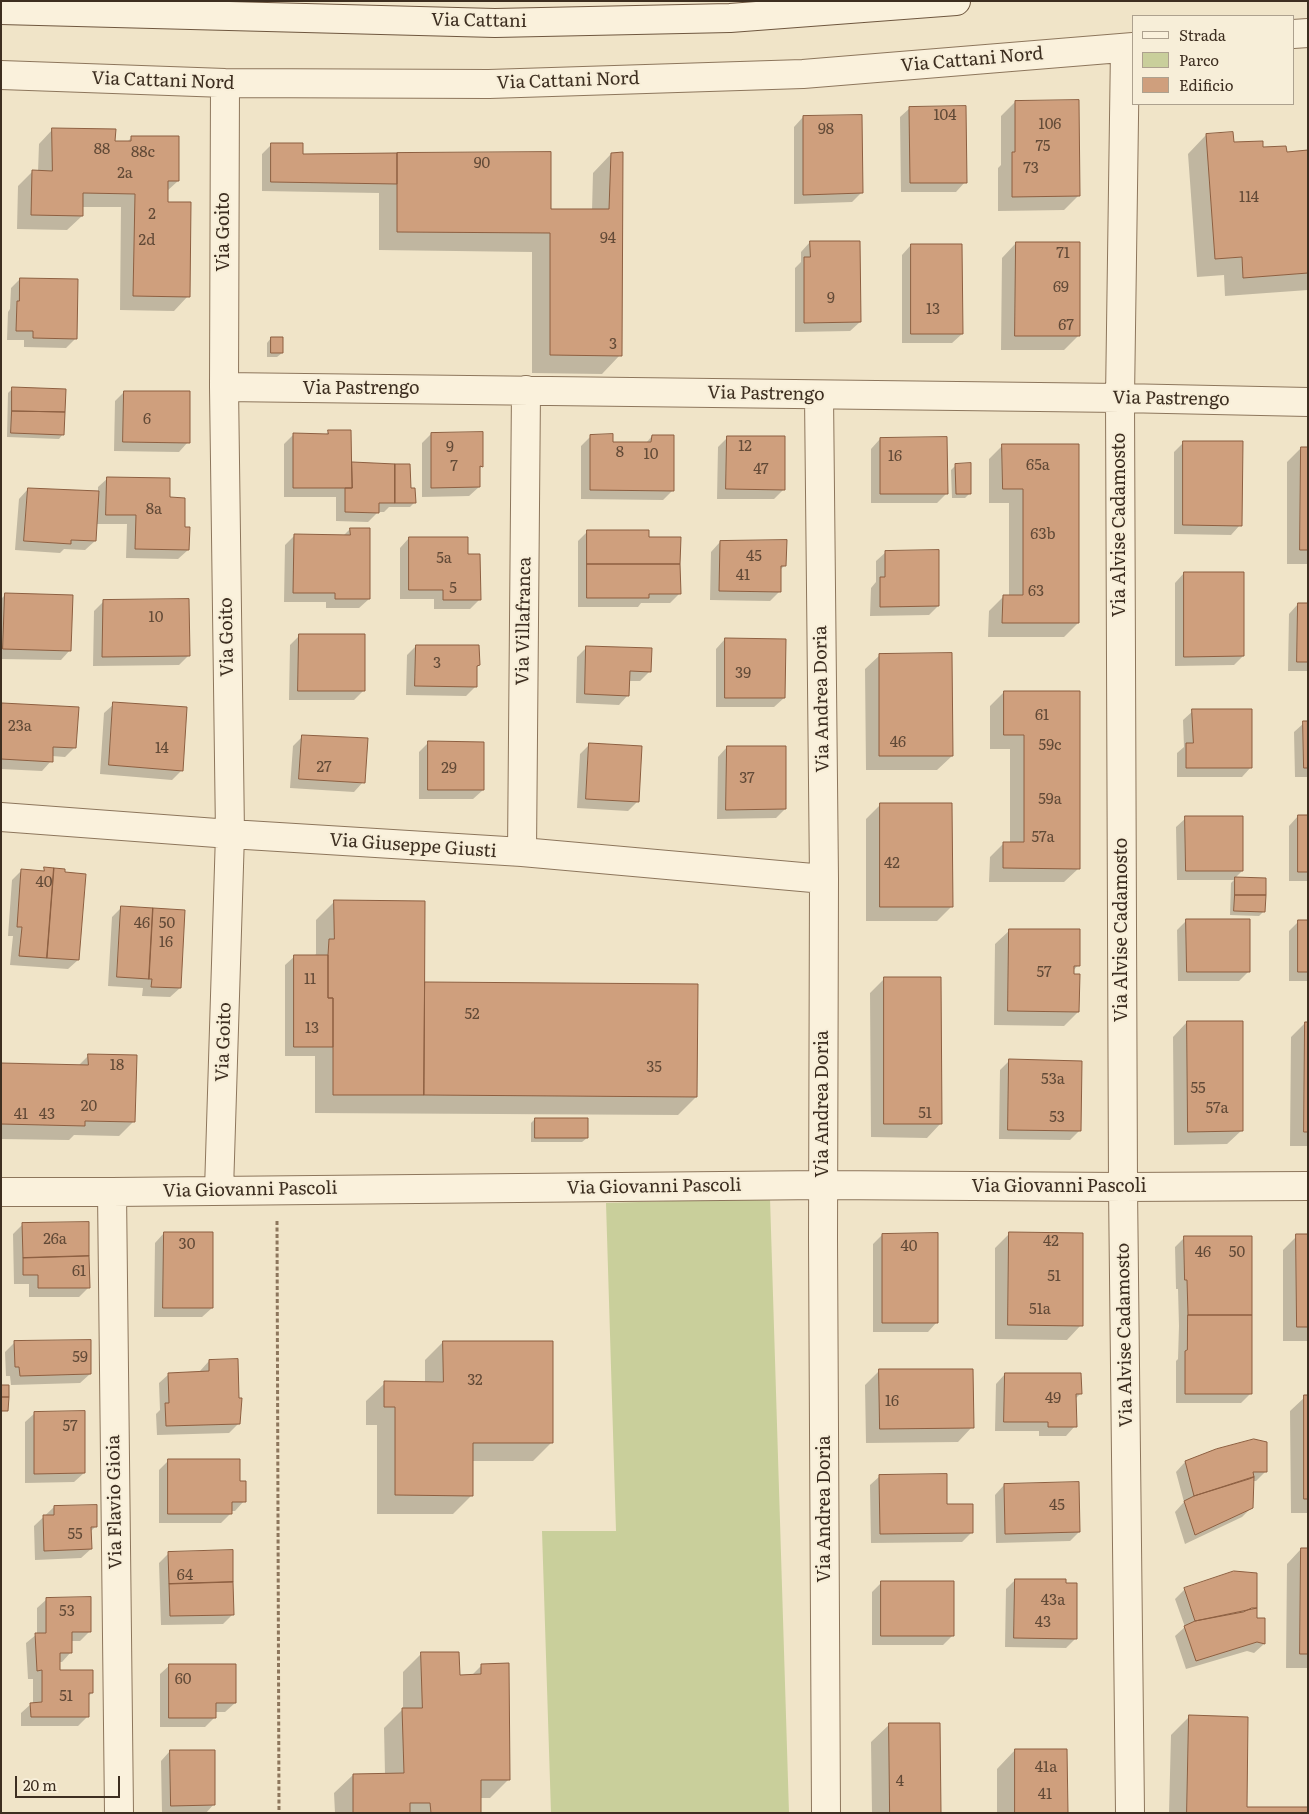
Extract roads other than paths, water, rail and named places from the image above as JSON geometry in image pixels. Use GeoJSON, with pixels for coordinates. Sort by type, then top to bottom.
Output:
{"type":"FeatureCollection","features":[{"type":"Feature","properties":{"kind":"street","name":"Via Cattani"},"geometry":{"type":"LineString","coordinates":[[1,10],[495,23],[730,18],[956,1]]}},
{"type":"Feature","properties":{"kind":"street"},"geometry":{"type":"LineString","coordinates":[[1294,34],[1308,33]]}},
{"type":"Feature","properties":{"kind":"street","name":"Via Cattani Nord"},"geometry":{"type":"LineString","coordinates":[[1,75],[225,83],[489,84],[803,74],[1129,47]]}},
{"type":"Feature","properties":{"kind":"street","name":"Via Alvise Cadamosto"},"geometry":{"type":"LineString","coordinates":[[1129,47],[1120,398],[1123,1187],[1130,1813]]}},
{"type":"Feature","properties":{"kind":"street","name":"Via Goito"},"geometry":{"type":"LineString","coordinates":[[219,1190],[230,834],[224,388],[225,83]]}},
{"type":"Feature","properties":{"kind":"street","name":"Via Pastrengo"},"geometry":{"type":"LineString","coordinates":[[224,388],[526,390],[1308,402]]}},
{"type":"Feature","properties":{"kind":"street","name":"Via Villafranca"},"geometry":{"type":"LineString","coordinates":[[522,852],[526,390]]}},
{"type":"Feature","properties":{"kind":"street","name":"Via Andrea Doria"},"geometry":{"type":"LineString","coordinates":[[819,395],[824,879],[823,1185],[826,1813]]}},
{"type":"Feature","properties":{"kind":"street","name":"Via Giuseppe Giusti"},"geometry":{"type":"LineString","coordinates":[[1,817],[230,834],[522,852],[824,879]]}},
{"type":"Feature","properties":{"kind":"street","name":"Via Giovanni Pascoli"},"geometry":{"type":"LineString","coordinates":[[1,1192],[823,1185],[1308,1186]]}},
{"type":"Feature","properties":{"kind":"street","name":"Via Flavio Gioia"},"geometry":{"type":"LineString","coordinates":[[112,1192],[118,1813]]}}]}
